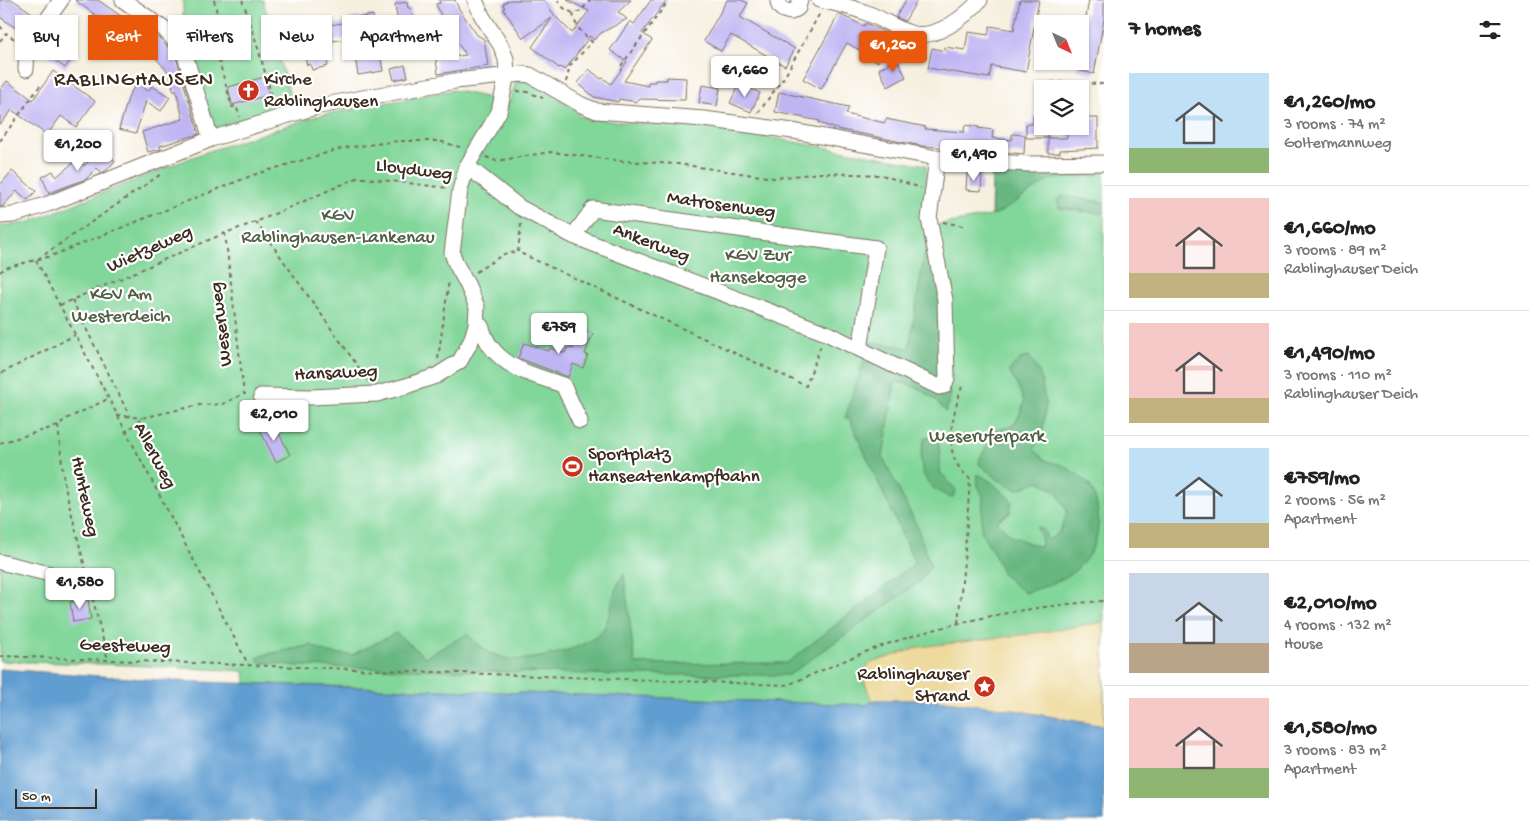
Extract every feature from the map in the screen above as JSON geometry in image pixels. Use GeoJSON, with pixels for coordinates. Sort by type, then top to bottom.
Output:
{"type":"FeatureCollection","features":[{"type":"Feature","properties":{"kind":"street"},"geometry":{"type":"LineString","coordinates":[[50,15],[61,0]]}},
{"type":"Feature","properties":{"kind":"street"},"geometry":{"type":"LineString","coordinates":[[123,0],[168,33]]}},
{"type":"Feature","properties":{"kind":"street"},"geometry":{"type":"LineString","coordinates":[[452,252],[460,190],[467,166],[497,117],[506,82],[506,59],[502,46],[482,16],[475,0]]}},
{"type":"Feature","properties":{"kind":"street"},"geometry":{"type":"LineString","coordinates":[[778,0],[783,10],[791,12],[798,8],[800,0]]}},
{"type":"Feature","properties":{"kind":"street"},"geometry":{"type":"LineString","coordinates":[[823,1],[864,12],[913,34],[928,34],[946,27],[961,18],[980,0]]}},
{"type":"Feature","properties":{"kind":"street"},"geometry":{"type":"LineString","coordinates":[[26,60],[26,69]]}},
{"type":"Feature","properties":{"kind":"street"},"geometry":{"type":"LineString","coordinates":[[186,60],[211,139]]}},
{"type":"Feature","properties":{"kind":"street"},"geometry":{"type":"LineString","coordinates":[[0,216],[13,215],[48,204],[211,139],[319,106],[455,81],[506,82],[530,75],[562,86],[597,111],[670,116],[793,131],[937,158],[1029,164],[1104,163]]}},
{"type":"Feature","properties":{"kind":"street"},"geometry":{"type":"LineString","coordinates":[[937,158],[928,219],[945,300],[947,378]]}},
{"type":"Feature","properties":{"kind":"street","name":"Ankerweg"},"geometry":{"type":"LineString","coordinates":[[467,166],[519,207],[574,236],[826,333],[939,386],[944,386],[947,378]]}},
{"type":"Feature","properties":{"kind":"street","name":"Matrosenweg"},"geometry":{"type":"LineString","coordinates":[[574,236],[593,209],[876,248],[860,349]]}},
{"type":"Feature","properties":{"kind":"street","name":"Hansaweg"},"geometry":{"type":"LineString","coordinates":[[261,396],[311,397],[377,394],[436,376],[460,361],[472,341],[476,325],[477,307],[452,252]]}},
{"type":"Feature","properties":{"kind":"street"},"geometry":{"type":"LineString","coordinates":[[476,325],[481,326],[490,346],[502,359],[517,369],[563,386],[580,421]]}},
{"type":"Feature","properties":{"kind":"street"},"geometry":{"type":"LineString","coordinates":[[0,562],[50,574]]}},
{"type":"Feature","properties":{"kind":"path"},"geometry":{"type":"LineString","coordinates":[[214,0],[217,15]]}},
{"type":"Feature","properties":{"kind":"path"},"geometry":{"type":"LineString","coordinates":[[242,0],[248,15]]}},
{"type":"Feature","properties":{"kind":"path"},"geometry":{"type":"LineString","coordinates":[[558,0],[565,9],[573,13],[580,11],[590,0]]}},
{"type":"Feature","properties":{"kind":"path"},"geometry":{"type":"LineString","coordinates":[[621,66],[669,0]]}},
{"type":"Feature","properties":{"kind":"path"},"geometry":{"type":"LineString","coordinates":[[749,125],[785,76],[810,33],[823,1]]}},
{"type":"Feature","properties":{"kind":"path"},"geometry":{"type":"LineString","coordinates":[[506,82],[542,98],[547,98],[562,86],[570,66],[592,42],[578,30],[573,13]]}},
{"type":"Feature","properties":{"kind":"path"},"geometry":{"type":"LineString","coordinates":[[251,25],[272,96],[264,98],[268,109]]}},
{"type":"Feature","properties":{"kind":"path"},"geometry":{"type":"LineString","coordinates":[[0,26],[15,39]]}},
{"type":"Feature","properties":{"kind":"path"},"geometry":{"type":"LineString","coordinates":[[0,41],[6,33]]}},
{"type":"Feature","properties":{"kind":"path"},"geometry":{"type":"LineString","coordinates":[[219,60],[232,107],[236,106],[240,118]]}},
{"type":"Feature","properties":{"kind":"path"},"geometry":{"type":"LineString","coordinates":[[0,141],[42,83]]}},
{"type":"Feature","properties":{"kind":"path"},"geometry":{"type":"LineString","coordinates":[[1089,83],[1104,84]]}},
{"type":"Feature","properties":{"kind":"path"},"geometry":{"type":"LineString","coordinates":[[0,272],[5,268],[36,260],[163,172]]}},
{"type":"Feature","properties":{"kind":"path","name":"Lloydweg"},"geometry":{"type":"LineString","coordinates":[[225,233],[256,222],[357,178],[460,190]]}},
{"type":"Feature","properties":{"kind":"path"},"geometry":{"type":"LineString","coordinates":[[518,252],[522,218],[519,207]]}},
{"type":"Feature","properties":{"kind":"path"},"geometry":{"type":"LineString","coordinates":[[928,219],[963,226],[966,224]]}},
{"type":"Feature","properties":{"kind":"path"},"geometry":{"type":"LineString","coordinates":[[256,222],[377,394]]}},
{"type":"Feature","properties":{"kind":"path","name":"Wietzeweg"},"geometry":{"type":"LineString","coordinates":[[59,305],[225,233]]}},
{"type":"Feature","properties":{"kind":"path","name":"Weserweg"},"geometry":{"type":"LineString","coordinates":[[225,233],[244,394]]}},
{"type":"Feature","properties":{"kind":"path"},"geometry":{"type":"LineString","coordinates":[[436,376],[452,252]]}},
{"type":"Feature","properties":{"kind":"path"},"geometry":{"type":"LineString","coordinates":[[465,281],[483,266],[504,254],[518,252],[806,386],[826,333]]}},
{"type":"Feature","properties":{"kind":"path","name":"Allerweg"},"geometry":{"type":"LineString","coordinates":[[36,260],[248,664]]}},
{"type":"Feature","properties":{"kind":"path"},"geometry":{"type":"LineString","coordinates":[[71,300],[130,417]]}},
{"type":"Feature","properties":{"kind":"path"},"geometry":{"type":"LineString","coordinates":[[2,373],[75,335]]}},
{"type":"Feature","properties":{"kind":"path"},"geometry":{"type":"LineString","coordinates":[[947,378],[962,386],[954,414],[951,446],[957,464],[970,479],[958,623]]}},
{"type":"Feature","properties":{"kind":"path"},"geometry":{"type":"LineString","coordinates":[[117,415],[142,418],[199,405],[223,404],[244,394],[261,396]]}},
{"type":"Feature","properties":{"kind":"path"},"geometry":{"type":"LineString","coordinates":[[0,443],[58,426],[64,420],[109,398]]}},
{"type":"Feature","properties":{"kind":"path"},"geometry":{"type":"LineString","coordinates":[[125,432],[142,418]]}},
{"type":"Feature","properties":{"kind":"path","name":"Hunteweg"},"geometry":{"type":"LineString","coordinates":[[58,426],[64,483],[108,660]]}},
{"type":"Feature","properties":{"kind":"path"},"geometry":{"type":"LineString","coordinates":[[50,574],[90,584]]}},
{"type":"Feature","properties":{"kind":"path","name":"Geesteweg"},"geometry":{"type":"LineString","coordinates":[[0,656],[788,685],[875,648],[958,623],[1050,605],[1104,601]]}},
{"type":"Feature","properties":{"kind":"green space"},"geometry":{"type":"Polygon","coordinates":[[[183,0],[263,0],[267,15],[261,15],[261,60],[280,60],[292,103],[214,129],[192,60],[251,60],[251,15],[183,15],[183,0]]]}},
{"type":"Feature","properties":{"kind":"green space"},"geometry":{"type":"Polygon","coordinates":[[[517,79],[525,80],[574,107],[579,116],[610,121],[720,129],[926,165],[929,226],[991,216],[992,170],[1104,169],[1104,726],[1002,708],[936,700],[874,700],[867,705],[245,683],[244,671],[0,661],[0,226],[27,223],[203,153],[317,116],[453,90],[485,97],[507,107],[517,79]]]}},
{"type":"Feature","properties":{"kind":"green space"},"geometry":{"type":"Polygon","coordinates":[[[992,170],[1104,170],[1095,176],[1050,179],[992,216],[992,170]]]}},
{"type":"Feature","properties":{"kind":"green space"},"geometry":{"type":"Polygon","coordinates":[[[1063,196],[1104,202],[1104,214],[1059,208],[1057,200],[1063,196]]]}},
{"type":"Feature","properties":{"kind":"green space"},"geometry":{"type":"Polygon","coordinates":[[[937,225],[945,389],[951,394],[946,412],[924,391],[911,385],[895,382],[883,458],[917,526],[931,567],[918,583],[789,675],[625,675],[298,666],[259,662],[257,658],[264,655],[311,645],[328,653],[352,655],[396,633],[425,657],[467,634],[486,650],[509,659],[546,656],[588,642],[598,635],[604,628],[614,593],[624,574],[635,664],[787,663],[915,563],[849,418],[845,418],[864,360],[866,341],[909,348],[929,226],[937,225]]]}},
{"type":"Feature","properties":{"kind":"green space"},"geometry":{"type":"Polygon","coordinates":[[[1029,356],[1040,374],[1046,405],[1043,429],[1034,449],[1045,460],[1062,465],[1089,484],[1097,505],[1098,528],[1092,549],[1078,568],[1060,580],[1025,593],[1004,576],[981,532],[983,497],[977,483],[978,474],[990,481],[1012,501],[1010,513],[997,521],[1011,536],[1040,547],[1042,539],[1037,527],[1044,530],[1048,540],[1056,535],[1065,520],[1067,511],[1056,491],[1038,481],[1017,490],[999,480],[979,464],[980,458],[996,429],[1003,429],[1013,425],[1018,418],[1024,402],[1009,371],[1020,359],[1029,356]]]}},
{"type":"Feature","properties":{"kind":"green space"},"geometry":{"type":"Polygon","coordinates":[[[931,436],[938,440],[940,472],[956,490],[953,497],[935,489],[925,478],[921,465],[923,444],[925,437],[931,436]]]}},
{"type":"Feature","properties":{"kind":"sand","name":"Rablinghauser Strand"},"geometry":{"type":"Polygon","coordinates":[[[1104,622],[1104,726],[1002,708],[936,700],[872,701],[861,673],[871,663],[919,647],[1029,634],[1104,622]]]}},
{"type":"Feature","properties":{"kind":"water"},"geometry":{"type":"Polygon","coordinates":[[[0,669],[173,681],[867,705],[874,700],[936,700],[1002,708],[1104,726],[1104,821],[0,821],[0,669]]]}},
{"type":"Feature","properties":{"kind":"building"},"geometry":{"type":"Polygon","coordinates":[[[0,0],[13,0],[32,13],[31,15],[15,15],[15,28],[0,17],[0,0]]]}},
{"type":"Feature","properties":{"kind":"building"},"geometry":{"type":"Polygon","coordinates":[[[75,0],[98,0],[119,15],[95,15],[75,0]]]}},
{"type":"Feature","properties":{"kind":"building"},"geometry":{"type":"Polygon","coordinates":[[[439,0],[455,0],[477,35],[484,39],[488,66],[438,74],[436,60],[459,60],[459,56],[466,55],[459,45],[459,15],[441,15],[436,4],[440,3],[439,0]]]}},
{"type":"Feature","properties":{"kind":"building"},"geometry":{"type":"Polygon","coordinates":[[[509,0],[544,0],[555,16],[572,33],[589,11],[567,0],[631,0],[618,12],[627,19],[601,33],[594,40],[590,36],[565,70],[559,68],[532,47],[552,18],[523,38],[503,9],[505,8],[503,4],[509,0]]]}},
{"type":"Feature","properties":{"kind":"building"},"geometry":{"type":"Polygon","coordinates":[[[651,0],[667,0],[642,33],[652,40],[624,81],[648,86],[648,82],[667,80],[667,77],[686,78],[685,100],[637,99],[637,102],[619,99],[618,102],[594,97],[578,83],[589,69],[601,79],[603,78],[611,84],[627,62],[610,50],[630,21],[634,24],[651,0]]]}},
{"type":"Feature","properties":{"kind":"building"},"geometry":{"type":"Polygon","coordinates":[[[727,0],[741,0],[748,3],[740,17],[795,49],[785,66],[731,35],[721,51],[704,41],[727,0]]]}},
{"type":"Feature","properties":{"kind":"building"},"geometry":{"type":"Polygon","coordinates":[[[906,0],[917,0],[905,21],[896,17],[906,0]]]}},
{"type":"Feature","properties":{"kind":"building"},"geometry":{"type":"Polygon","coordinates":[[[1020,0],[1039,0],[1036,15],[1034,15],[1034,28],[1026,72],[992,66],[989,78],[928,68],[932,48],[945,51],[945,47],[965,50],[968,32],[988,35],[990,26],[1014,30],[1020,0]]]}},
{"type":"Feature","properties":{"kind":"building"},"geometry":{"type":"Polygon","coordinates":[[[1089,0],[1104,0],[1104,19],[1094,74],[1077,70],[1089,70],[1089,15],[1086,15],[1089,0]]]}},
{"type":"Feature","properties":{"kind":"building"},"geometry":{"type":"Polygon","coordinates":[[[407,2],[408,8],[411,8],[412,15],[397,15],[395,4],[407,2]]]}},
{"type":"Feature","properties":{"kind":"building"},"geometry":{"type":"Polygon","coordinates":[[[839,14],[864,26],[866,23],[892,36],[878,62],[847,43],[821,89],[803,79],[839,14]]]}},
{"type":"Feature","properties":{"kind":"building"},"geometry":{"type":"Polygon","coordinates":[[[342,23],[342,40],[333,41],[332,25],[342,23]]]}},
{"type":"Feature","properties":{"kind":"building"},"geometry":{"type":"Polygon","coordinates":[[[158,37],[168,47],[168,60],[177,60],[199,134],[160,146],[161,149],[148,152],[142,132],[183,119],[176,89],[174,92],[169,73],[157,60],[158,37]]]}},
{"type":"Feature","properties":{"kind":"building"},"geometry":{"type":"Polygon","coordinates":[[[897,59],[906,77],[888,87],[879,69],[897,59]]]}},
{"type":"Feature","properties":{"kind":"building"},"geometry":{"type":"Polygon","coordinates":[[[54,60],[71,60],[65,68],[54,60]]]}},
{"type":"Feature","properties":{"kind":"building"},"geometry":{"type":"Polygon","coordinates":[[[306,60],[327,60],[328,66],[312,70],[310,64],[307,65],[306,60]]]}},
{"type":"Feature","properties":{"kind":"building"},"geometry":{"type":"Polygon","coordinates":[[[356,60],[381,60],[383,71],[358,75],[356,60]]]}},
{"type":"Feature","properties":{"kind":"building"},"geometry":{"type":"Polygon","coordinates":[[[405,65],[408,77],[394,80],[391,69],[405,65]]]}},
{"type":"Feature","properties":{"kind":"building"},"geometry":{"type":"Polygon","coordinates":[[[53,71],[95,101],[76,127],[61,116],[47,135],[12,110],[0,125],[0,90],[7,81],[33,100],[53,71]]]}},
{"type":"Feature","properties":{"kind":"building","name":"Kirche Rablinghausen"},"geometry":{"type":"Polygon","coordinates":[[[265,77],[269,95],[232,105],[228,87],[265,77]]]}},
{"type":"Feature","properties":{"kind":"building"},"geometry":{"type":"Polygon","coordinates":[[[137,83],[148,91],[152,86],[170,97],[161,111],[146,101],[136,133],[119,129],[129,95],[137,83]]]}},
{"type":"Feature","properties":{"kind":"building"},"geometry":{"type":"Polygon","coordinates":[[[739,84],[760,93],[751,112],[730,103],[739,84]]]}},
{"type":"Feature","properties":{"kind":"building"},"geometry":{"type":"Polygon","coordinates":[[[702,85],[720,88],[717,106],[699,103],[702,85]]]}},
{"type":"Feature","properties":{"kind":"building"},"geometry":{"type":"Polygon","coordinates":[[[779,92],[849,107],[846,114],[885,123],[886,119],[926,127],[925,129],[964,132],[965,125],[993,130],[992,138],[1012,140],[1012,134],[1025,135],[1024,154],[922,146],[837,129],[819,123],[820,121],[775,112],[779,92]]]}},
{"type":"Feature","properties":{"kind":"building"},"geometry":{"type":"Polygon","coordinates":[[[1033,116],[1034,135],[1048,135],[1048,138],[1026,138],[1026,124],[1033,124],[1033,116]]]}},
{"type":"Feature","properties":{"kind":"building"},"geometry":{"type":"Polygon","coordinates":[[[1089,118],[1098,118],[1098,148],[1060,150],[1060,153],[1048,153],[1048,138],[1067,138],[1067,135],[1089,135],[1089,118]]]}},
{"type":"Feature","properties":{"kind":"building"},"geometry":{"type":"Polygon","coordinates":[[[101,148],[115,161],[107,170],[102,173],[97,168],[86,179],[49,193],[42,177],[53,171],[56,177],[78,159],[84,166],[101,148]]]}},
{"type":"Feature","properties":{"kind":"building"},"geometry":{"type":"Polygon","coordinates":[[[12,171],[36,191],[28,200],[17,191],[0,207],[0,185],[12,171]]]}},
{"type":"Feature","properties":{"kind":"building"},"geometry":{"type":"Polygon","coordinates":[[[967,173],[982,174],[981,191],[966,190],[967,173]]]}},
{"type":"Feature","properties":{"kind":"building"},"geometry":{"type":"Polygon","coordinates":[[[580,329],[593,334],[585,354],[588,355],[583,368],[573,364],[568,377],[518,358],[524,343],[549,351],[550,348],[565,353],[568,347],[573,349],[580,329]]]}},
{"type":"Feature","properties":{"kind":"building"},"geometry":{"type":"Polygon","coordinates":[[[273,421],[290,455],[276,462],[259,428],[273,421]]]}},
{"type":"Feature","properties":{"kind":"building"},"geometry":{"type":"Polygon","coordinates":[[[88,599],[91,619],[73,622],[70,602],[88,599]]]}},
{"type":"Feature","properties":{"kind":"place","name":"Kirche Rablinghausen"},"geometry":{"type":"Point","coordinates":[248,91]}},
{"type":"Feature","properties":{"kind":"place","name":"Sportplatz Hanseatenkampfbahn"},"geometry":{"type":"Point","coordinates":[572,466]}},
{"type":"Feature","properties":{"kind":"place","name":"Rablinghauser Strand"},"geometry":{"type":"Point","coordinates":[985,686]}},
{"type":"Feature","properties":{"kind":"district","name":"RABLINGHAUSEN"},"geometry":{"type":"Point","coordinates":[134,81]}},
{"type":"Feature","properties":{"kind":"park label","name":"KGV Rablinghausen-Lankenau"},"geometry":{"type":"Point","coordinates":[338,227]}},
{"type":"Feature","properties":{"kind":"park label","name":"KGV Zur Hansekogge"},"geometry":{"type":"Point","coordinates":[758,267]}},
{"type":"Feature","properties":{"kind":"park label","name":"KGV Am Westerdeich"},"geometry":{"type":"Point","coordinates":[121,306]}},
{"type":"Feature","properties":{"kind":"park label","name":"Weseruferpark"},"geometry":{"type":"Point","coordinates":[987,437]}}]}
